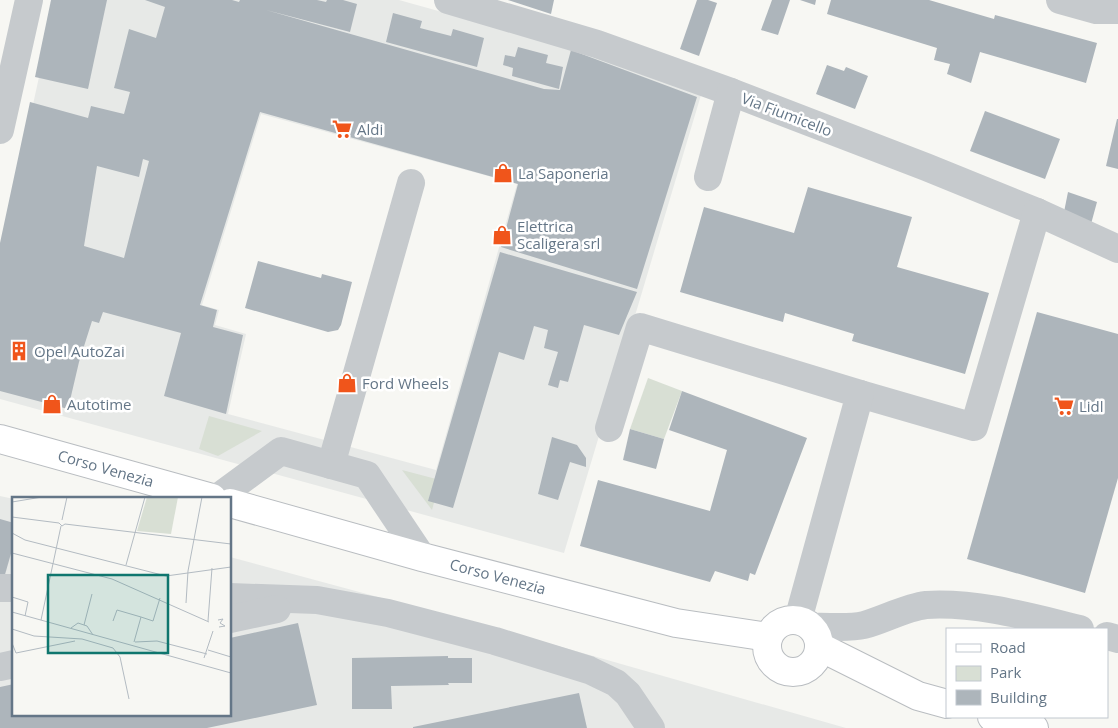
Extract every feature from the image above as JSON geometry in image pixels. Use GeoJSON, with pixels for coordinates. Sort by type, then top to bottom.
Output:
{"type":"FeatureCollection","features":[{"type":"Feature","properties":{"kind":"main road","name":"Corso Venezia"},"geometry":{"type":"LineString","coordinates":[[0,439],[208,497]]}},
{"type":"Feature","properties":{"kind":"main road","name":"Corso Venezia"},"geometry":{"type":"LineString","coordinates":[[231,503],[422,557],[676,623],[768,637]]}},
{"type":"Feature","properties":{"kind":"main road"},"geometry":{"type":"LineString","coordinates":[[809,631],[816,659],[807,669],[794,672],[782,670],[772,662],[767,650],[768,637],[775,627],[785,621],[809,631],[918,696],[946,704]]}},
{"type":"Feature","properties":{"kind":"main road"},"geometry":{"type":"LineString","coordinates":[[996,718],[1034,728]]}},
{"type":"Feature","properties":{"kind":"street"},"geometry":{"type":"LineString","coordinates":[[0,130],[28,0]]}},
{"type":"Feature","properties":{"kind":"street","name":"Via Fiumicello"},"geometry":{"type":"LineString","coordinates":[[448,0],[597,44],[731,92],[1038,212],[1118,249]]}},
{"type":"Feature","properties":{"kind":"street"},"geometry":{"type":"LineString","coordinates":[[1060,0],[1096,10],[1118,10]]}},
{"type":"Feature","properties":{"kind":"street"},"geometry":{"type":"LineString","coordinates":[[708,177],[731,92]]}},
{"type":"Feature","properties":{"kind":"street"},"geometry":{"type":"LineString","coordinates":[[331,465],[411,183]]}},
{"type":"Feature","properties":{"kind":"street"},"geometry":{"type":"LineString","coordinates":[[609,428],[640,327],[974,427],[1038,212]]}},
{"type":"Feature","properties":{"kind":"street"},"geometry":{"type":"LineString","coordinates":[[860,394],[809,631],[863,625],[923,605],[984,608],[1016,613],[1076,628]]}},
{"type":"Feature","properties":{"kind":"street"},"geometry":{"type":"LineString","coordinates":[[217,497],[280,451],[367,475],[422,557]]}},
{"type":"Feature","properties":{"kind":"street"},"geometry":{"type":"LineString","coordinates":[[231,597],[314,602],[397,615],[495,641],[589,670],[611,680],[628,694],[651,728]]}},
{"type":"Feature","properties":{"kind":"street"},"geometry":{"type":"LineString","coordinates":[[231,619],[314,602]]}},
{"type":"Feature","properties":{"kind":"shaded area"},"geometry":{"type":"Polygon","coordinates":[[[56,0],[399,0],[571,48],[701,95],[564,553],[0,399],[0,254],[56,0]],[[261,114],[202,305],[219,310],[215,325],[246,334],[228,414],[436,470],[517,184],[261,114]]]}},
{"type":"Feature","properties":{"kind":"shaded area"},"geometry":{"type":"Polygon","coordinates":[[[0,496],[12,499],[12,716],[231,716],[231,557],[544,642],[846,728],[0,728],[0,496]]]}},
{"type":"Feature","properties":{"kind":"green space"},"geometry":{"type":"Polygon","coordinates":[[[648,378],[682,391],[664,439],[630,429],[648,378]]]}},
{"type":"Feature","properties":{"kind":"green space"},"geometry":{"type":"Polygon","coordinates":[[[209,416],[262,431],[218,456],[199,449],[209,416]]]}},
{"type":"Feature","properties":{"kind":"green space"},"geometry":{"type":"Polygon","coordinates":[[[402,470],[440,480],[432,510],[402,470]]]}},
{"type":"Feature","properties":{"kind":"building"},"geometry":{"type":"Polygon","coordinates":[[[51,0],[107,0],[88,89],[35,77],[51,0]]]}},
{"type":"Feature","properties":{"kind":"building"},"geometry":{"type":"Polygon","coordinates":[[[145,0],[232,0],[239,2],[240,0],[317,0],[326,2],[327,0],[343,0],[357,4],[350,32],[266,10],[544,89],[560,90],[571,50],[697,97],[637,289],[501,247],[518,184],[260,112],[200,305],[217,310],[213,327],[243,335],[226,414],[164,396],[181,333],[103,312],[99,323],[92,321],[79,362],[68,409],[0,391],[0,243],[30,102],[88,118],[91,106],[124,114],[130,92],[114,88],[129,29],[156,38],[165,7],[145,0]],[[143,159],[139,177],[97,166],[84,246],[124,258],[149,161],[143,159]]]}},
{"type":"Feature","properties":{"kind":"building"},"geometry":{"type":"Polygon","coordinates":[[[508,0],[554,0],[551,14],[508,0]]]}},
{"type":"Feature","properties":{"kind":"building"},"geometry":{"type":"Polygon","coordinates":[[[697,0],[708,0],[717,3],[699,56],[680,49],[697,0]]]}},
{"type":"Feature","properties":{"kind":"building"},"geometry":{"type":"Polygon","coordinates":[[[772,0],[790,0],[778,35],[761,30],[772,0]]]}},
{"type":"Feature","properties":{"kind":"building"},"geometry":{"type":"Polygon","coordinates":[[[800,0],[816,0],[815,5],[800,0]]]}},
{"type":"Feature","properties":{"kind":"building"},"geometry":{"type":"Polygon","coordinates":[[[831,0],[929,0],[994,19],[995,15],[1097,43],[1086,83],[980,52],[971,83],[947,74],[950,64],[934,60],[937,48],[827,14],[831,0]]]}},
{"type":"Feature","properties":{"kind":"building"},"geometry":{"type":"Polygon","coordinates":[[[393,13],[422,21],[420,28],[451,36],[453,29],[484,38],[477,67],[386,42],[393,13]]]}},
{"type":"Feature","properties":{"kind":"building"},"geometry":{"type":"Polygon","coordinates":[[[518,47],[548,55],[546,63],[563,67],[559,89],[512,76],[513,68],[503,65],[505,55],[515,57],[518,47]]]}},
{"type":"Feature","properties":{"kind":"building"},"geometry":{"type":"Polygon","coordinates":[[[827,65],[844,71],[846,67],[868,76],[855,109],[816,94],[827,65]]]}},
{"type":"Feature","properties":{"kind":"building"},"geometry":{"type":"Polygon","coordinates":[[[985,111],[1060,139],[1045,179],[970,151],[985,111]]]}},
{"type":"Feature","properties":{"kind":"building"},"geometry":{"type":"Polygon","coordinates":[[[1118,119],[1118,169],[1106,166],[1118,119]]]}},
{"type":"Feature","properties":{"kind":"building"},"geometry":{"type":"Polygon","coordinates":[[[808,187],[912,217],[897,267],[989,293],[965,374],[852,341],[854,334],[785,313],[783,322],[680,292],[704,207],[794,233],[808,187]]]}},
{"type":"Feature","properties":{"kind":"building"},"geometry":{"type":"Polygon","coordinates":[[[1068,192],[1097,202],[1091,224],[1064,212],[1068,192]]]}},
{"type":"Feature","properties":{"kind":"building"},"geometry":{"type":"Polygon","coordinates":[[[500,252],[637,292],[619,335],[584,325],[568,382],[560,380],[558,388],[548,385],[558,352],[544,348],[548,330],[534,326],[524,360],[499,352],[453,508],[428,501],[500,252]]]}},
{"type":"Feature","properties":{"kind":"building"},"geometry":{"type":"Polygon","coordinates":[[[258,261],[321,278],[322,274],[352,282],[338,330],[328,332],[245,308],[258,261]]]}},
{"type":"Feature","properties":{"kind":"building","name":"Lidl"},"geometry":{"type":"Polygon","coordinates":[[[1037,312],[1118,334],[1118,478],[1085,593],[967,559],[1037,312]]]}},
{"type":"Feature","properties":{"kind":"building"},"geometry":{"type":"Polygon","coordinates":[[[682,391],[807,438],[755,575],[750,573],[748,581],[715,571],[710,582],[580,546],[598,480],[710,511],[727,450],[669,430],[682,391]]]}},
{"type":"Feature","properties":{"kind":"building"},"geometry":{"type":"Polygon","coordinates":[[[630,429],[664,439],[656,469],[623,460],[630,429]]]}},
{"type":"Feature","properties":{"kind":"building"},"geometry":{"type":"Polygon","coordinates":[[[552,437],[577,445],[586,458],[586,467],[570,462],[558,500],[538,494],[552,437]]]}},
{"type":"Feature","properties":{"kind":"building"},"geometry":{"type":"Polygon","coordinates":[[[0,519],[12,522],[12,550],[4,578],[0,577],[0,519]]]}},
{"type":"Feature","properties":{"kind":"building"},"geometry":{"type":"Polygon","coordinates":[[[298,623],[317,705],[207,728],[0,728],[0,687],[12,684],[12,716],[231,716],[231,638],[298,623]]]}},
{"type":"Feature","properties":{"kind":"building"},"geometry":{"type":"Polygon","coordinates":[[[448,656],[448,658],[472,658],[472,683],[391,686],[392,709],[352,709],[352,658],[448,656]]]}},
{"type":"Feature","properties":{"kind":"building"},"geometry":{"type":"Polygon","coordinates":[[[579,693],[587,728],[413,728],[413,727],[579,693]]]}},
{"type":"Feature","properties":{"kind":"place","name":"Aldi"},"geometry":{"type":"Point","coordinates":[342,129]}},
{"type":"Feature","properties":{"kind":"place","name":"La Saponeria"},"geometry":{"type":"Point","coordinates":[503,173]}},
{"type":"Feature","properties":{"kind":"place","name":"Elettrica Scaligera srl"},"geometry":{"type":"Point","coordinates":[502,235]}},
{"type":"Feature","properties":{"kind":"place","name":"Opel AutoZai"},"geometry":{"type":"Point","coordinates":[19,351]}},
{"type":"Feature","properties":{"kind":"place","name":"Ford Wheels"},"geometry":{"type":"Point","coordinates":[347,383]}},
{"type":"Feature","properties":{"kind":"place","name":"Autotime"},"geometry":{"type":"Point","coordinates":[52,404]}},
{"type":"Feature","properties":{"kind":"place","name":"Lidl"},"geometry":{"type":"Point","coordinates":[1064,406]}}]}
